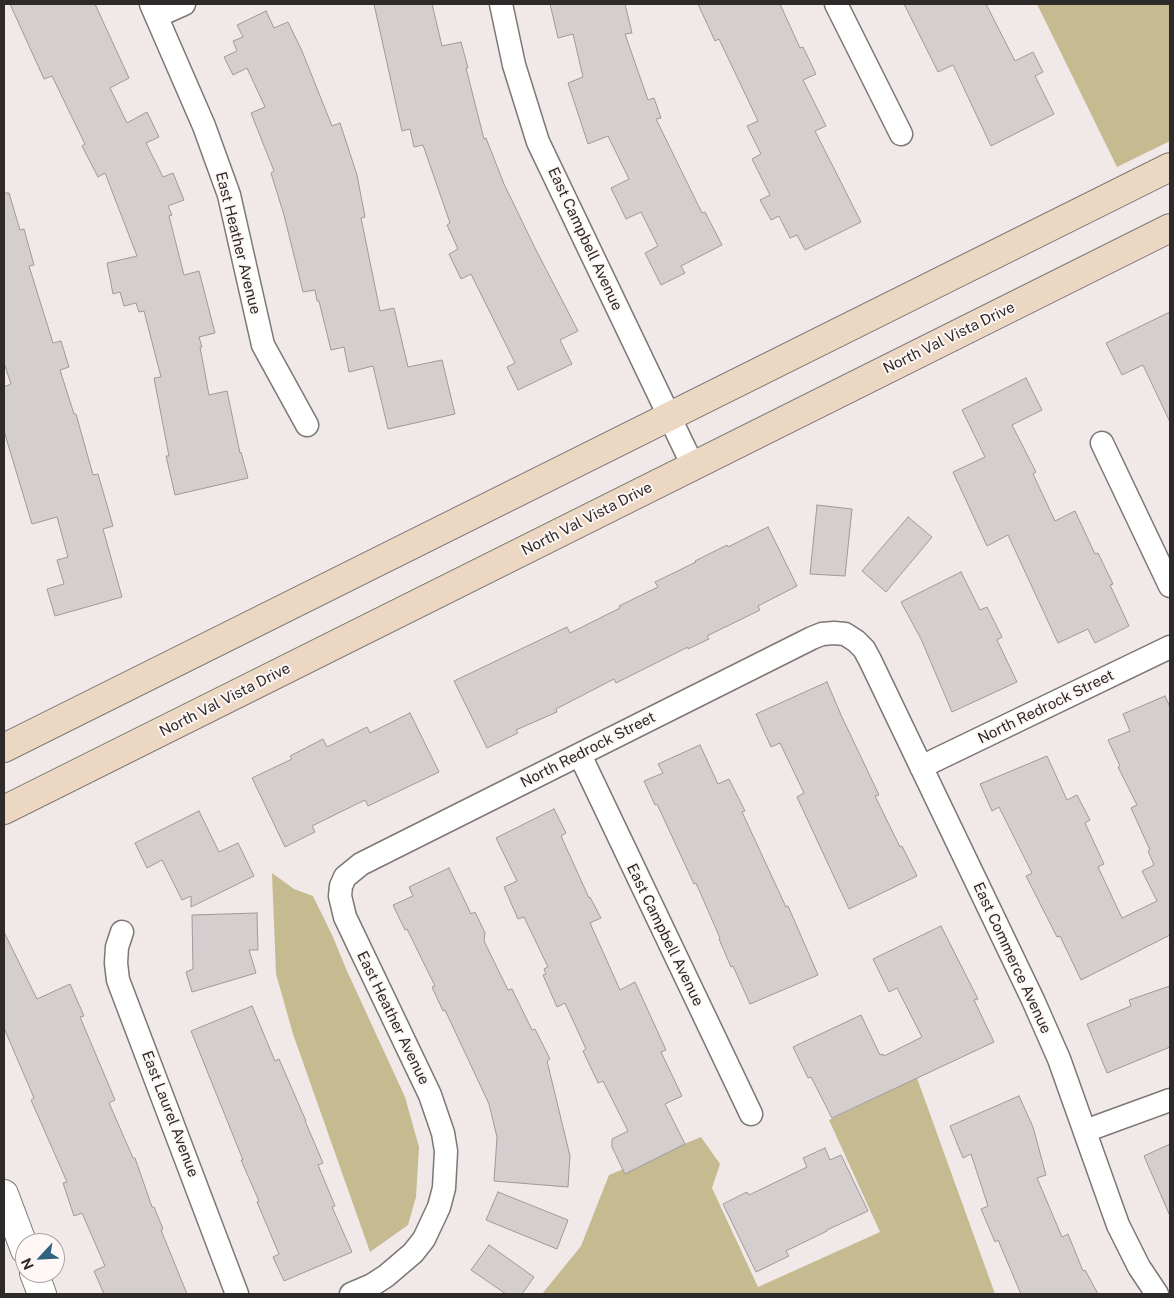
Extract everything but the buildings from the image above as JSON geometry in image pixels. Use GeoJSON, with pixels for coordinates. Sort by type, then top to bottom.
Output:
{"type":"FeatureCollection","features":[{"type":"Feature","properties":{"kind":"main road"},"geometry":{"type":"LineString","coordinates":[[4,748],[1170,167]]}},
{"type":"Feature","properties":{"kind":"main road","name":"North Val Vista Drive"},"geometry":{"type":"LineString","coordinates":[[4,810],[1170,228]]}},
{"type":"Feature","properties":{"kind":"street"},"geometry":{"type":"LineString","coordinates":[[154,10],[184,4]]}},
{"type":"Feature","properties":{"kind":"street","name":"East Campbell Avenue"},"geometry":{"type":"LineString","coordinates":[[501,4],[514,65],[538,142],[693,466]]}},
{"type":"Feature","properties":{"kind":"street"},"geometry":{"type":"LineString","coordinates":[[836,4],[901,134]]}},
{"type":"Feature","properties":{"kind":"street","name":"East Heather Avenue"},"geometry":{"type":"LineString","coordinates":[[154,10],[204,126],[229,195],[263,345],[307,425]]}},
{"type":"Feature","properties":{"kind":"street"},"geometry":{"type":"LineString","coordinates":[[1102,443],[1170,586]]}},
{"type":"Feature","properties":{"kind":"street","name":"North Redrock Street"},"geometry":{"type":"LineString","coordinates":[[341,886],[345,877],[361,864],[812,638],[834,632],[845,634]]}},
{"type":"Feature","properties":{"kind":"street","name":"East Commerce Avenue"},"geometry":{"type":"LineString","coordinates":[[845,634],[860,645],[870,660],[1055,1050],[1118,1225],[1139,1267],[1157,1294]]}},
{"type":"Feature","properties":{"kind":"street","name":"North Redrock Street"},"geometry":{"type":"LineString","coordinates":[[921,767],[1170,647]]}},
{"type":"Feature","properties":{"kind":"street","name":"East Campbell Avenue"},"geometry":{"type":"LineString","coordinates":[[580,755],[751,1114]]}},
{"type":"Feature","properties":{"kind":"street","name":"East Heather Avenue"},"geometry":{"type":"LineString","coordinates":[[341,886],[340,896],[345,917],[430,1095],[443,1133],[446,1151],[444,1180],[439,1207],[424,1239],[413,1253],[386,1276],[372,1285],[351,1294]]}},
{"type":"Feature","properties":{"kind":"street","name":"East Laurel Avenue"},"geometry":{"type":"LineString","coordinates":[[122,932],[117,947],[118,980],[237,1294]]}},
{"type":"Feature","properties":{"kind":"street"},"geometry":{"type":"LineString","coordinates":[[1085,1131],[1170,1100]]}},
{"type":"Feature","properties":{"kind":"street"},"geometry":{"type":"LineString","coordinates":[[4,1194],[19,1233]]}},
{"type":"Feature","properties":{"kind":"shaded area"},"geometry":{"type":"Polygon","coordinates":[[[1037,4],[1170,4],[1170,141],[1117,167],[1037,4]]]}},
{"type":"Feature","properties":{"kind":"shaded area"},"geometry":{"type":"Polygon","coordinates":[[[272,873],[294,889],[313,896],[405,1097],[419,1147],[416,1197],[408,1225],[370,1252],[293,1034],[276,974],[272,873]]]}},
{"type":"Feature","properties":{"kind":"shaded area"},"geometry":{"type":"Polygon","coordinates":[[[917,1078],[995,1294],[542,1294],[581,1246],[609,1175],[701,1137],[720,1164],[712,1188],[758,1287],[880,1232],[829,1120],[917,1078]]]}}]}
